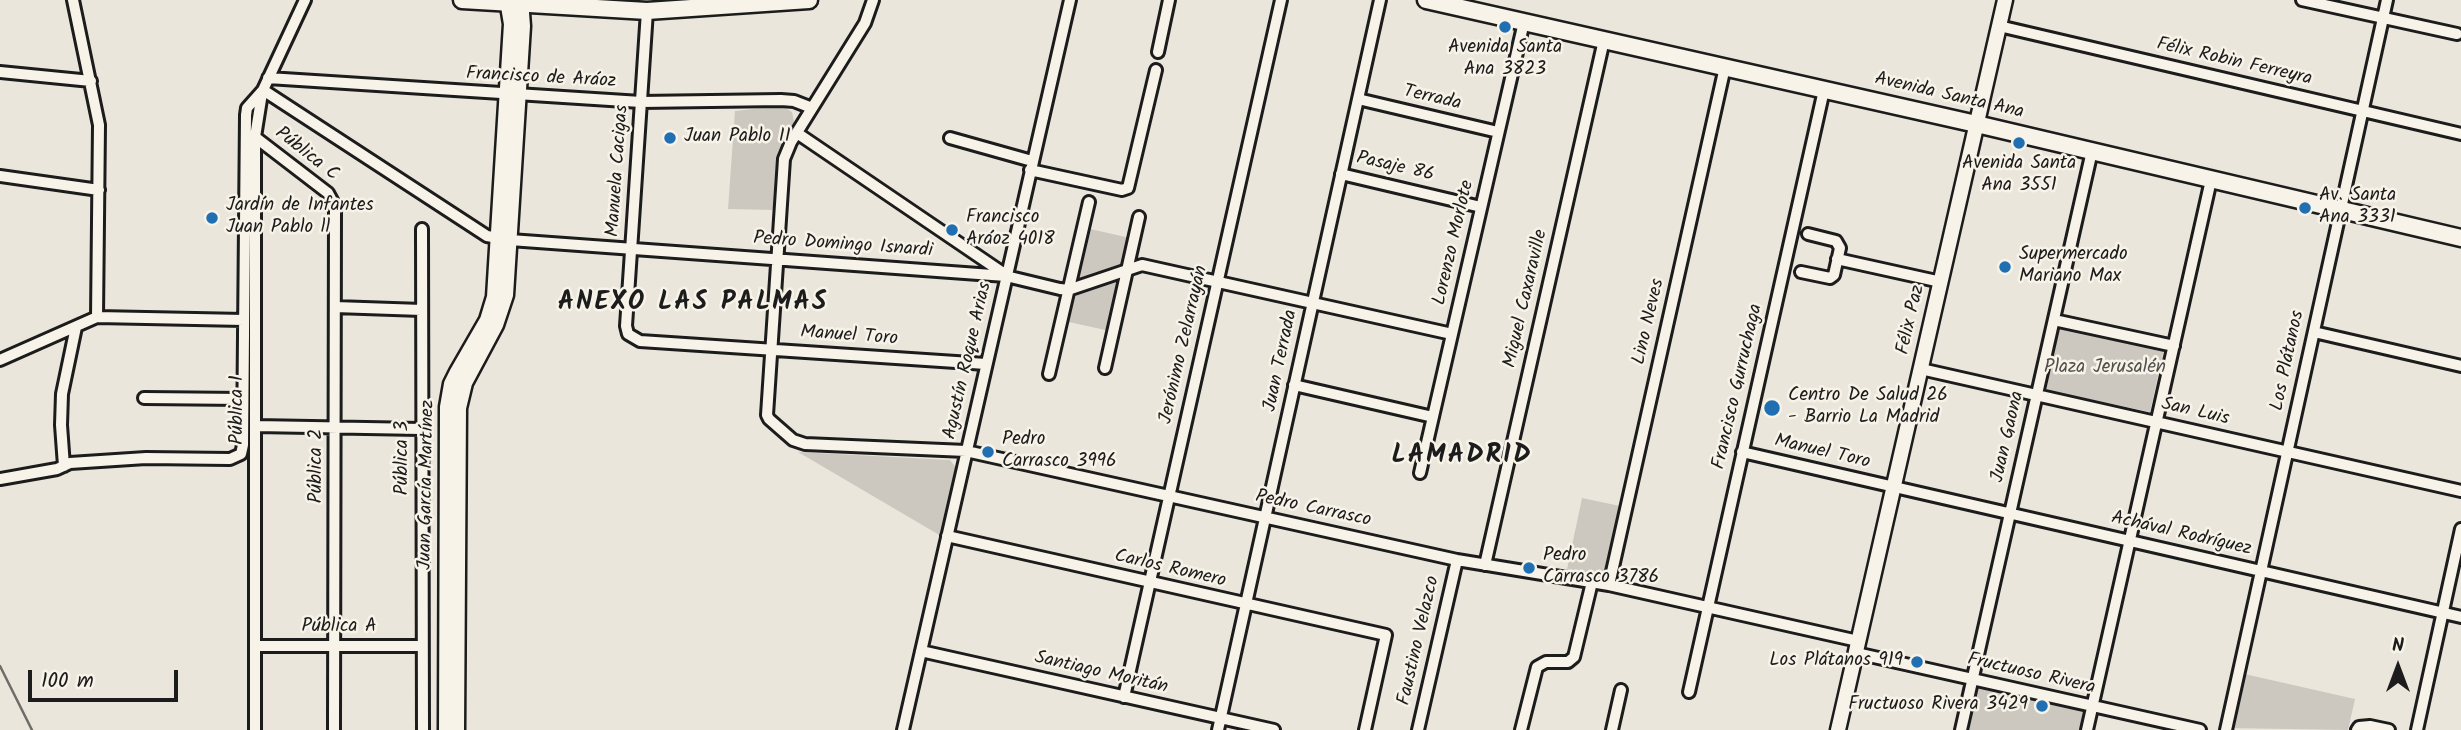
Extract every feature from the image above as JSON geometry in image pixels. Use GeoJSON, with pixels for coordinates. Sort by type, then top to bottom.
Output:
{"type":"FeatureCollection","features":[{"type":"Feature","properties":{"kind":"main road"},"geometry":{"type":"LineString","coordinates":[[462,0],[647,11],[810,0]]}},
{"type":"Feature","properties":{"kind":"main road","name":"Avenida Santa Ana"},"geometry":{"type":"LineString","coordinates":[[1426,0],[1449,3],[1977,124],[2461,238]]}},
{"type":"Feature","properties":{"kind":"main road","name":"Félix Paz"},"geometry":{"type":"LineString","coordinates":[[1838,730],[2005,0]]}},
{"type":"Feature","properties":{"kind":"main road","name":"Juan García Martínez"},"geometry":{"type":"LineString","coordinates":[[457,730],[458,408],[465,383],[503,309],[512,95],[523,26],[514,2]]}},
{"type":"Feature","properties":{"kind":"main road","name":"Juan García Martínez"},"geometry":{"type":"LineString","coordinates":[[446,730],[447,407],[451,384],[492,308],[504,239]]}},
{"type":"Feature","properties":{"kind":"street"},"geometry":{"type":"LineString","coordinates":[[74,0],[99,125],[97,317]]}},
{"type":"Feature","properties":{"kind":"street"},"geometry":{"type":"LineString","coordinates":[[0,480],[64,466],[146,458],[230,458],[242,451],[246,115],[247,108],[263,90],[305,0]]}},
{"type":"Feature","properties":{"kind":"street"},"geometry":{"type":"LineString","coordinates":[[770,350],[783,159],[865,23],[873,0]]}},
{"type":"Feature","properties":{"kind":"street","name":"Agustín Roque Arias"},"geometry":{"type":"LineString","coordinates":[[904,730],[1070,0]]}},
{"type":"Feature","properties":{"kind":"street"},"geometry":{"type":"LineString","coordinates":[[1158,52],[1169,0]]}},
{"type":"Feature","properties":{"kind":"street","name":"Jerónimo Zelarrayán"},"geometry":{"type":"LineString","coordinates":[[1124,697],[1281,0]]}},
{"type":"Feature","properties":{"kind":"street","name":"Juan Terrada"},"geometry":{"type":"LineString","coordinates":[[1220,724],[1380,0]]}},
{"type":"Feature","properties":{"kind":"street"},"geometry":{"type":"LineString","coordinates":[[2302,0],[2457,34]]}},
{"type":"Feature","properties":{"kind":"street","name":"Los Plátanos"},"geometry":{"type":"LineString","coordinates":[[2226,730],[2387,0]]}},
{"type":"Feature","properties":{"kind":"street","name":"Manuela Cacigas"},"geometry":{"type":"LineString","coordinates":[[628,334],[626,326],[647,11]]}},
{"type":"Feature","properties":{"kind":"street","name":"Lorenzo Morlote"},"geometry":{"type":"LineString","coordinates":[[1420,473],[1524,22]]}},
{"type":"Feature","properties":{"kind":"street","name":"Félix Robin Ferreyra"},"geometry":{"type":"LineString","coordinates":[[1999,26],[2461,134]]}},
{"type":"Feature","properties":{"kind":"street","name":"Miguel Caxaraville"},"geometry":{"type":"LineString","coordinates":[[1485,565],[1604,40]]}},
{"type":"Feature","properties":{"kind":"street","name":"Lino Neves"},"geometry":{"type":"LineString","coordinates":[[1609,585],[1724,67]]}},
{"type":"Feature","properties":{"kind":"street"},"geometry":{"type":"LineString","coordinates":[[950,138],[1031,166],[1122,190],[1128,188],[1156,70]]}},
{"type":"Feature","properties":{"kind":"street"},"geometry":{"type":"LineString","coordinates":[[0,72],[91,81]]}},
{"type":"Feature","properties":{"kind":"street","name":"Francisco de Aráoz"},"geometry":{"type":"LineString","coordinates":[[268,78],[641,102],[781,100],[794,101],[812,108]]}},
{"type":"Feature","properties":{"kind":"street","name":"Pública 1"},"geometry":{"type":"LineString","coordinates":[[255,730],[255,125],[263,90]]}},
{"type":"Feature","properties":{"kind":"street","name":"Pedro Domingo Isnardi"},"geometry":{"type":"LineString","coordinates":[[263,90],[487,236],[1006,276],[1068,290]]}},
{"type":"Feature","properties":{"kind":"street","name":"Francisco Gurruchaga"},"geometry":{"type":"LineString","coordinates":[[1689,692],[1824,90]]}},
{"type":"Feature","properties":{"kind":"street","name":"Terrada"},"geometry":{"type":"LineString","coordinates":[[1358,99],[1498,132]]}},
{"type":"Feature","properties":{"kind":"street"},"geometry":{"type":"LineString","coordinates":[[797,133],[1006,276]]}},
{"type":"Feature","properties":{"kind":"street","name":"Pública C"},"geometry":{"type":"LineString","coordinates":[[255,136],[328,193],[334,202]]}},
{"type":"Feature","properties":{"kind":"street","name":"Juan Gaona"},"geometry":{"type":"LineString","coordinates":[[1961,730],[2092,151]]}},
{"type":"Feature","properties":{"kind":"street","name":"Pasaje 86"},"geometry":{"type":"LineString","coordinates":[[1341,174],[1481,207]]}},
{"type":"Feature","properties":{"kind":"street"},"geometry":{"type":"LineString","coordinates":[[0,176],[99,190]]}},
{"type":"Feature","properties":{"kind":"street"},"geometry":{"type":"LineString","coordinates":[[2087,730],[2211,180]]}},
{"type":"Feature","properties":{"kind":"street","name":"Pública 2"},"geometry":{"type":"LineString","coordinates":[[334,202],[334,730]]}},
{"type":"Feature","properties":{"kind":"street"},"geometry":{"type":"LineString","coordinates":[[1049,374],[1089,202]]}},
{"type":"Feature","properties":{"kind":"street"},"geometry":{"type":"LineString","coordinates":[[1105,368],[1139,217]]}},
{"type":"Feature","properties":{"kind":"street","name":"Pública 3"},"geometry":{"type":"LineString","coordinates":[[422,229],[423,730]]}},
{"type":"Feature","properties":{"kind":"street"},"geometry":{"type":"LineString","coordinates":[[1801,272],[1829,278],[1833,275],[1840,248],[1836,241],[1808,234]]}},
{"type":"Feature","properties":{"kind":"street"},"geometry":{"type":"LineString","coordinates":[[1837,259],[1941,282]]}},
{"type":"Feature","properties":{"kind":"street"},"geometry":{"type":"LineString","coordinates":[[1068,290],[1142,265],[1452,334]]}},
{"type":"Feature","properties":{"kind":"street"},"geometry":{"type":"LineString","coordinates":[[335,307],[422,310]]}},
{"type":"Feature","properties":{"kind":"street"},"geometry":{"type":"LineString","coordinates":[[0,360],[97,317],[244,320]]}},
{"type":"Feature","properties":{"kind":"street"},"geometry":{"type":"LineString","coordinates":[[2054,320],[2174,346]]}},
{"type":"Feature","properties":{"kind":"street"},"geometry":{"type":"LineString","coordinates":[[64,466],[62,394],[76,327]]}},
{"type":"Feature","properties":{"kind":"street"},"geometry":{"type":"LineString","coordinates":[[2314,332],[2461,366]]}},
{"type":"Feature","properties":{"kind":"street","name":"Manuel Toro"},"geometry":{"type":"LineString","coordinates":[[628,334],[640,341],[986,364]]}},
{"type":"Feature","properties":{"kind":"street","name":"Pedro Carrasco"},"geometry":{"type":"LineString","coordinates":[[770,350],[767,415],[793,440],[805,444],[966,452],[1457,560],[1609,585],[1709,607],[1857,647]]}},
{"type":"Feature","properties":{"kind":"street","name":"San Luis"},"geometry":{"type":"LineString","coordinates":[[1921,369],[2461,491]]}},
{"type":"Feature","properties":{"kind":"street"},"geometry":{"type":"LineString","coordinates":[[1294,385],[1433,418]]}},
{"type":"Feature","properties":{"kind":"street"},"geometry":{"type":"LineString","coordinates":[[144,398],[243,399]]}},
{"type":"Feature","properties":{"kind":"street"},"geometry":{"type":"LineString","coordinates":[[256,426],[421,429]]}},
{"type":"Feature","properties":{"kind":"street","name":"Manuel Toro"},"geometry":{"type":"LineString","coordinates":[[1742,453],[1894,487]]}},
{"type":"Feature","properties":{"kind":"street","name":"Achával Rodríguez"},"geometry":{"type":"LineString","coordinates":[[1894,487],[2461,617]]}},
{"type":"Feature","properties":{"kind":"street"},"geometry":{"type":"LineString","coordinates":[[2417,730],[2461,529]]}},
{"type":"Feature","properties":{"kind":"street","name":"Carlos Romero"},"geometry":{"type":"LineString","coordinates":[[947,536],[1386,635],[1365,730]]}},
{"type":"Feature","properties":{"kind":"street","name":"Faustino Velazco"},"geometry":{"type":"LineString","coordinates":[[1418,730],[1457,560]]}},
{"type":"Feature","properties":{"kind":"street"},"geometry":{"type":"LineString","coordinates":[[1521,730],[1537,667],[1546,662],[1568,662],[1574,657],[1592,582]]}},
{"type":"Feature","properties":{"kind":"street","name":"Pública A"},"geometry":{"type":"LineString","coordinates":[[255,646],[422,646]]}},
{"type":"Feature","properties":{"kind":"street","name":"Fructuoso Rivera"},"geometry":{"type":"LineString","coordinates":[[1857,647],[1973,680],[2200,730]]}},
{"type":"Feature","properties":{"kind":"street","name":"Santiago Moritán"},"geometry":{"type":"LineString","coordinates":[[921,651],[1124,697],[1220,724],[1274,730]]}},
{"type":"Feature","properties":{"kind":"street"},"geometry":{"type":"LineString","coordinates":[[1612,730],[1621,690]]}},
{"type":"Feature","properties":{"kind":"street"},"geometry":{"type":"LineString","coordinates":[[2357,730],[2359,727],[2370,726],[2389,730]]}},
{"type":"Feature","properties":{"kind":"green space"},"geometry":{"type":"Polygon","coordinates":[[[782,106],[792,112],[794,122],[792,133],[779,155],[776,210],[728,209],[735,111],[782,106]]]}},
{"type":"Feature","properties":{"kind":"green space"},"geometry":{"type":"Polygon","coordinates":[[[1086,228],[1130,238],[1124,266],[1073,283],[1086,228]]]}},
{"type":"Feature","properties":{"kind":"green space"},"geometry":{"type":"Polygon","coordinates":[[[1121,279],[1110,331],[1064,321],[1072,294],[1121,279]]]}},
{"type":"Feature","properties":{"kind":"green space","name":"Plaza Jerusalén"},"geometry":{"type":"Polygon","coordinates":[[[2060,326],[2164,349],[2150,412],[2046,390],[2060,326]]]}},
{"type":"Feature","properties":{"kind":"green space"},"geometry":{"type":"Polygon","coordinates":[[[798,452],[950,460],[956,468],[941,536],[798,452]]]}},
{"type":"Feature","properties":{"kind":"green space"},"geometry":{"type":"Polygon","coordinates":[[[1582,498],[1620,506],[1604,580],[1566,574],[1582,498]]]}},
{"type":"Feature","properties":{"kind":"green space"},"geometry":{"type":"Polygon","coordinates":[[[2240,673],[2355,699],[2348,730],[2227,728],[2240,673]]]}},
{"type":"Feature","properties":{"kind":"green space"},"geometry":{"type":"Polygon","coordinates":[[[1977,686],[2087,710],[2083,730],[1967,730],[1977,686]]]}},
{"type":"Feature","properties":{"kind":"waterway"},"geometry":{"type":"LineString","coordinates":[[0,666],[32,730]]}},
{"type":"Feature","properties":{"kind":"place","name":"Avenida Santa Ana 3823"},"geometry":{"type":"Point","coordinates":[1505,27]}},
{"type":"Feature","properties":{"kind":"place","name":"Juan Pablo II"},"geometry":{"type":"Point","coordinates":[670,138]}},
{"type":"Feature","properties":{"kind":"place","name":"Avenida Santa Ana 3551"},"geometry":{"type":"Point","coordinates":[2019,143]}},
{"type":"Feature","properties":{"kind":"place","name":"Av. Santa Ana 3331"},"geometry":{"type":"Point","coordinates":[2305,208]}},
{"type":"Feature","properties":{"kind":"place","name":"Jardín de Infantes Juan Pablo ll"},"geometry":{"type":"Point","coordinates":[212,218]}},
{"type":"Feature","properties":{"kind":"place","name":"Francisco Aráoz 4018"},"geometry":{"type":"Point","coordinates":[952,230]}},
{"type":"Feature","properties":{"kind":"place","name":"Supermercado Mariano Max"},"geometry":{"type":"Point","coordinates":[2005,267]}},
{"type":"Feature","properties":{"kind":"place","name":"Centro De Salud 26 - Barrio La Madrid"},"geometry":{"type":"Point","coordinates":[1772,408]}},
{"type":"Feature","properties":{"kind":"place","name":"Pedro Carrasco 3996"},"geometry":{"type":"Point","coordinates":[988,452]}},
{"type":"Feature","properties":{"kind":"place","name":"Pedro Carrasco 3786"},"geometry":{"type":"Point","coordinates":[1529,568]}},
{"type":"Feature","properties":{"kind":"place","name":"Los Plátanos 919"},"geometry":{"type":"Point","coordinates":[1917,662]}},
{"type":"Feature","properties":{"kind":"place","name":"Fructuoso Rivera 3429"},"geometry":{"type":"Point","coordinates":[2042,706]}},
{"type":"Feature","properties":{"kind":"district","name":"ANEXO LAS PALMAS"},"geometry":{"type":"Point","coordinates":[693,305]}},
{"type":"Feature","properties":{"kind":"district","name":"LAMADRID"},"geometry":{"type":"Point","coordinates":[1462,458]}}]}
